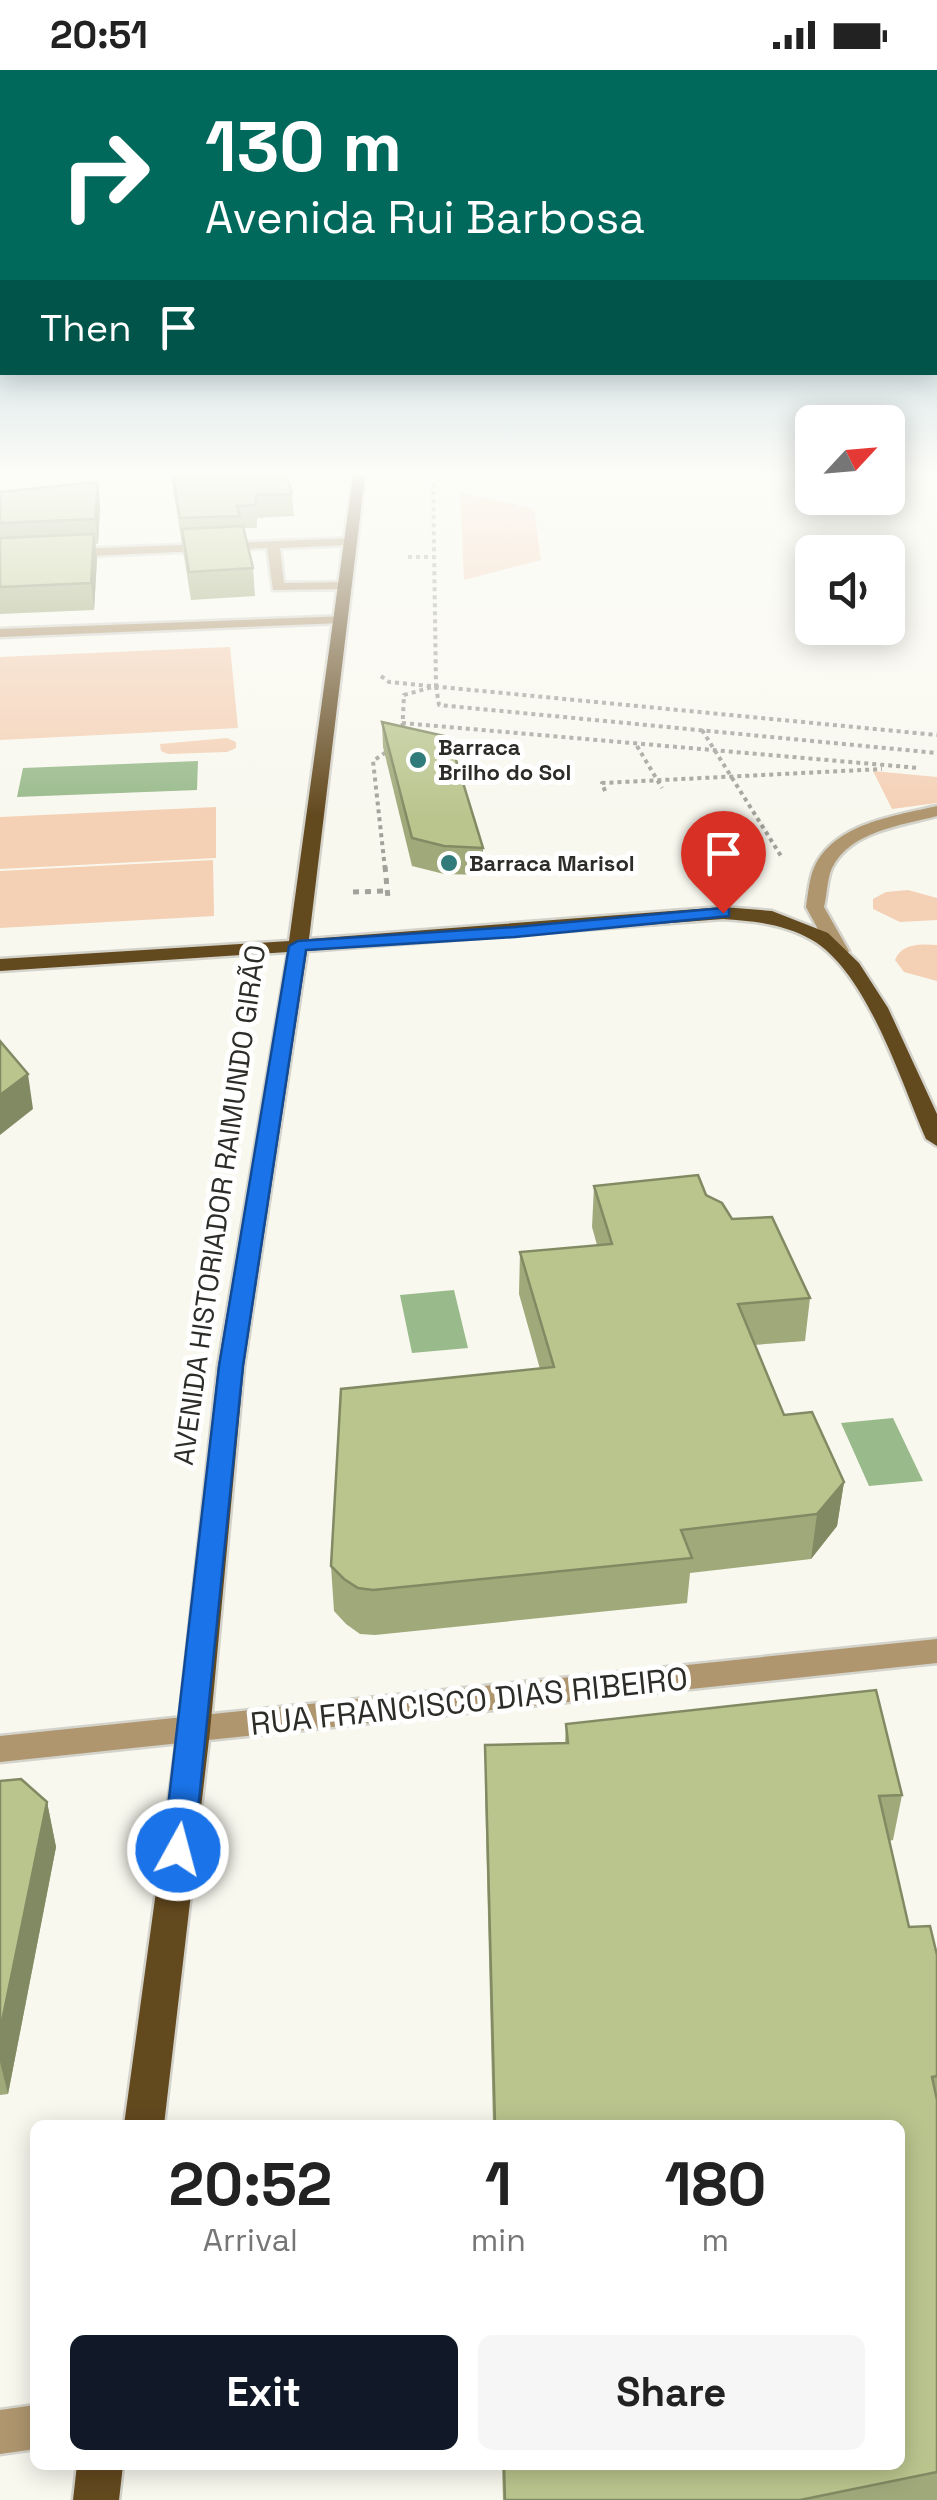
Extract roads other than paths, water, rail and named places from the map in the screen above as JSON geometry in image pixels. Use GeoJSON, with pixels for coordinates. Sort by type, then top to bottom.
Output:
{"type":"FeatureCollection","features":[{"type":"Feature","properties":{"kind":"main road","name":"AVENIDA HISTORIADOR RAIMUNDO GIRÃO"},"geometry":{"type":"LineString","coordinates":[[145,2120],[194,1731],[231,1366],[298,946],[345,589]]}},
{"type":"Feature","properties":{"kind":"main road"},"geometry":{"type":"LineString","coordinates":[[0,965],[515,932],[723,913],[790,922],[821,937],[839,952],[878,1008],[937,1139]]}},
{"type":"Feature","properties":{"kind":"main road"},"geometry":{"type":"LineString","coordinates":[[96,2500],[99,2470]]}},
{"type":"Feature","properties":{"kind":"street"},"geometry":{"type":"LineString","coordinates":[[0,633],[342,620]]}},
{"type":"Feature","properties":{"kind":"street"},"geometry":{"type":"LineString","coordinates":[[839,952],[816,906],[824,868],[836,852],[864,830],[937,811]]}},
{"type":"Feature","properties":{"kind":"street","name":"RUA FRANCISCO DIAS RIBEIRO"},"geometry":{"type":"LineString","coordinates":[[0,1749],[937,1651]]}},
{"type":"Feature","properties":{"kind":"street"},"geometry":{"type":"LineString","coordinates":[[0,2432],[30,2428]]}},
{"type":"Feature","properties":{"kind":"place","name":"Barraca Brilho do Sol"},"geometry":{"type":"Point","coordinates":[418,760]}},
{"type":"Feature","properties":{"kind":"place","name":"Barraca Marisol"},"geometry":{"type":"Point","coordinates":[449,863]}}]}
